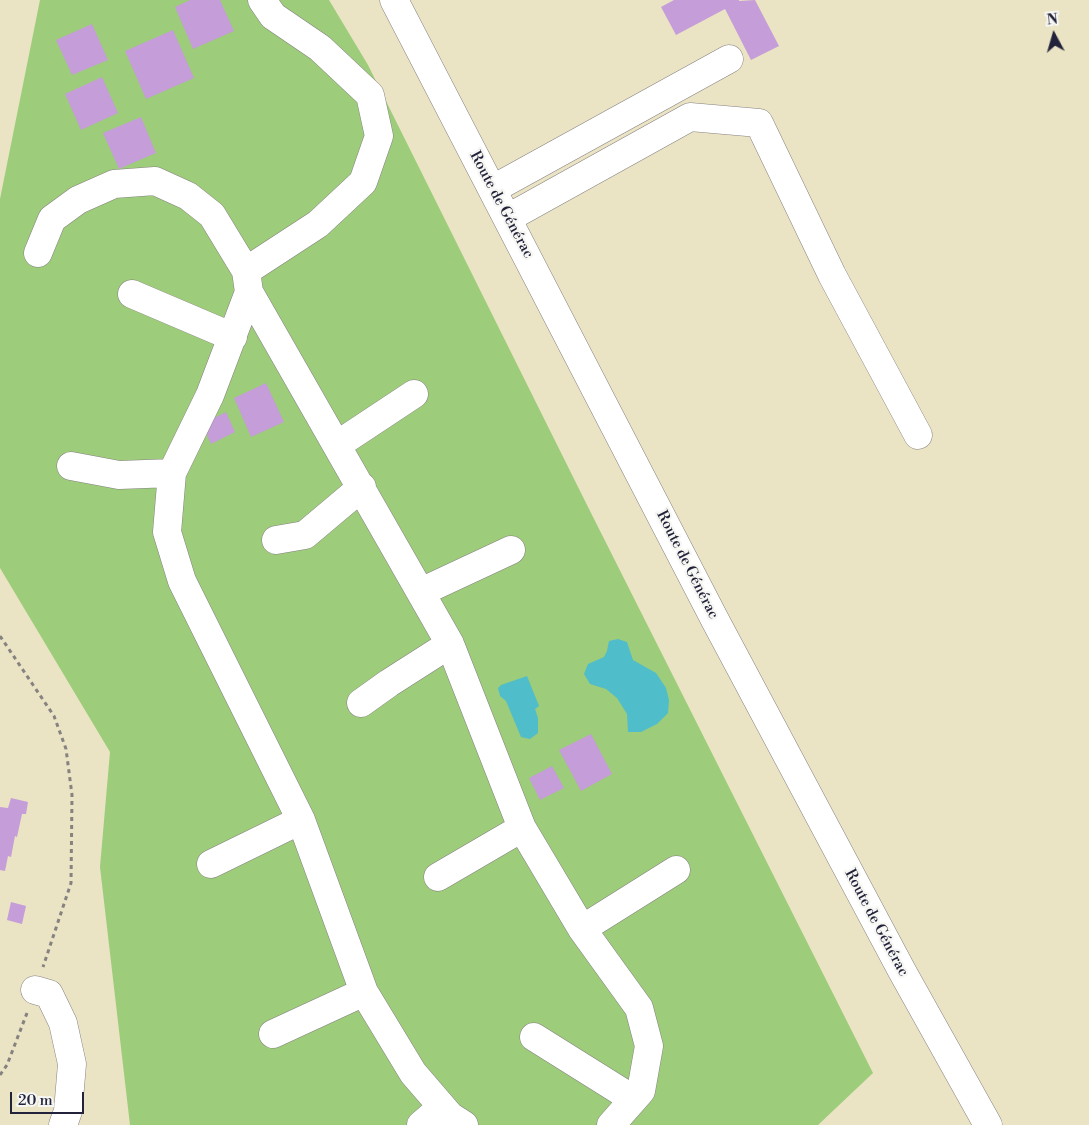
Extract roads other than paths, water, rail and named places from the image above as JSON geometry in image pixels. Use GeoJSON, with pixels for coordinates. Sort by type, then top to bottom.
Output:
{"type":"FeatureCollection","features":[{"type":"Feature","properties":{"kind":"street"},"geometry":{"type":"LineString","coordinates":[[262,0],[274,16],[320,48],[370,95],[379,136],[363,182],[318,224],[248,281],[232,336],[210,395],[172,473],[167,532],[182,581],[301,820],[364,992],[412,1073],[450,1116],[464,1125]]}},
{"type":"Feature","properties":{"kind":"street","name":"Route de Générac"},"geometry":{"type":"LineString","coordinates":[[394,0],[725,638],[902,971],[988,1125]]}},
{"type":"Feature","properties":{"kind":"street"},"geometry":{"type":"LineString","coordinates":[[493,189],[729,59]]}},
{"type":"Feature","properties":{"kind":"street"},"geometry":{"type":"LineString","coordinates":[[508,218],[690,117],[759,123],[832,275],[918,436]]}},
{"type":"Feature","properties":{"kind":"street"},"geometry":{"type":"LineString","coordinates":[[38,253],[52,219],[78,200],[114,184],[156,181],[188,196],[212,215],[337,445],[450,644],[522,828],[582,929],[640,1008],[649,1046],[640,1091],[627,1115],[534,1037]]}},
{"type":"Feature","properties":{"kind":"street"},"geometry":{"type":"LineString","coordinates":[[132,294],[232,336]]}},
{"type":"Feature","properties":{"kind":"street"},"geometry":{"type":"LineString","coordinates":[[337,445],[414,394]]}},
{"type":"Feature","properties":{"kind":"street"},"geometry":{"type":"LineString","coordinates":[[71,466],[119,475],[172,473]]}},
{"type":"Feature","properties":{"kind":"street"},"geometry":{"type":"LineString","coordinates":[[276,540],[305,535],[362,487]]}},
{"type":"Feature","properties":{"kind":"street"},"geometry":{"type":"LineString","coordinates":[[421,592],[511,550]]}},
{"type":"Feature","properties":{"kind":"street"},"geometry":{"type":"LineString","coordinates":[[361,703],[389,682],[450,644]]}},
{"type":"Feature","properties":{"kind":"street"},"geometry":{"type":"LineString","coordinates":[[211,864],[301,820]]}},
{"type":"Feature","properties":{"kind":"street"},"geometry":{"type":"LineString","coordinates":[[438,877],[522,828]]}},
{"type":"Feature","properties":{"kind":"street"},"geometry":{"type":"LineString","coordinates":[[582,929],[676,870]]}},
{"type":"Feature","properties":{"kind":"street"},"geometry":{"type":"LineString","coordinates":[[35,990],[49,994],[63,1023],[72,1064],[68,1111],[63,1125]]}},
{"type":"Feature","properties":{"kind":"street"},"geometry":{"type":"LineString","coordinates":[[273,1034],[364,992]]}},
{"type":"Feature","properties":{"kind":"street"},"geometry":{"type":"LineString","coordinates":[[421,1125],[442,1107]]}},
{"type":"Feature","properties":{"kind":"water"},"geometry":{"type":"Polygon","coordinates":[[[618,639],[627,642],[633,660],[656,673],[666,688],[669,700],[668,713],[657,724],[641,732],[628,732],[627,714],[617,698],[606,689],[590,684],[584,674],[588,664],[604,657],[609,641],[618,639]]]}},
{"type":"Feature","properties":{"kind":"water"},"geometry":{"type":"Polygon","coordinates":[[[527,676],[539,706],[535,709],[538,718],[538,733],[530,739],[521,737],[506,701],[500,696],[498,688],[501,685],[527,676]]]}}]}
